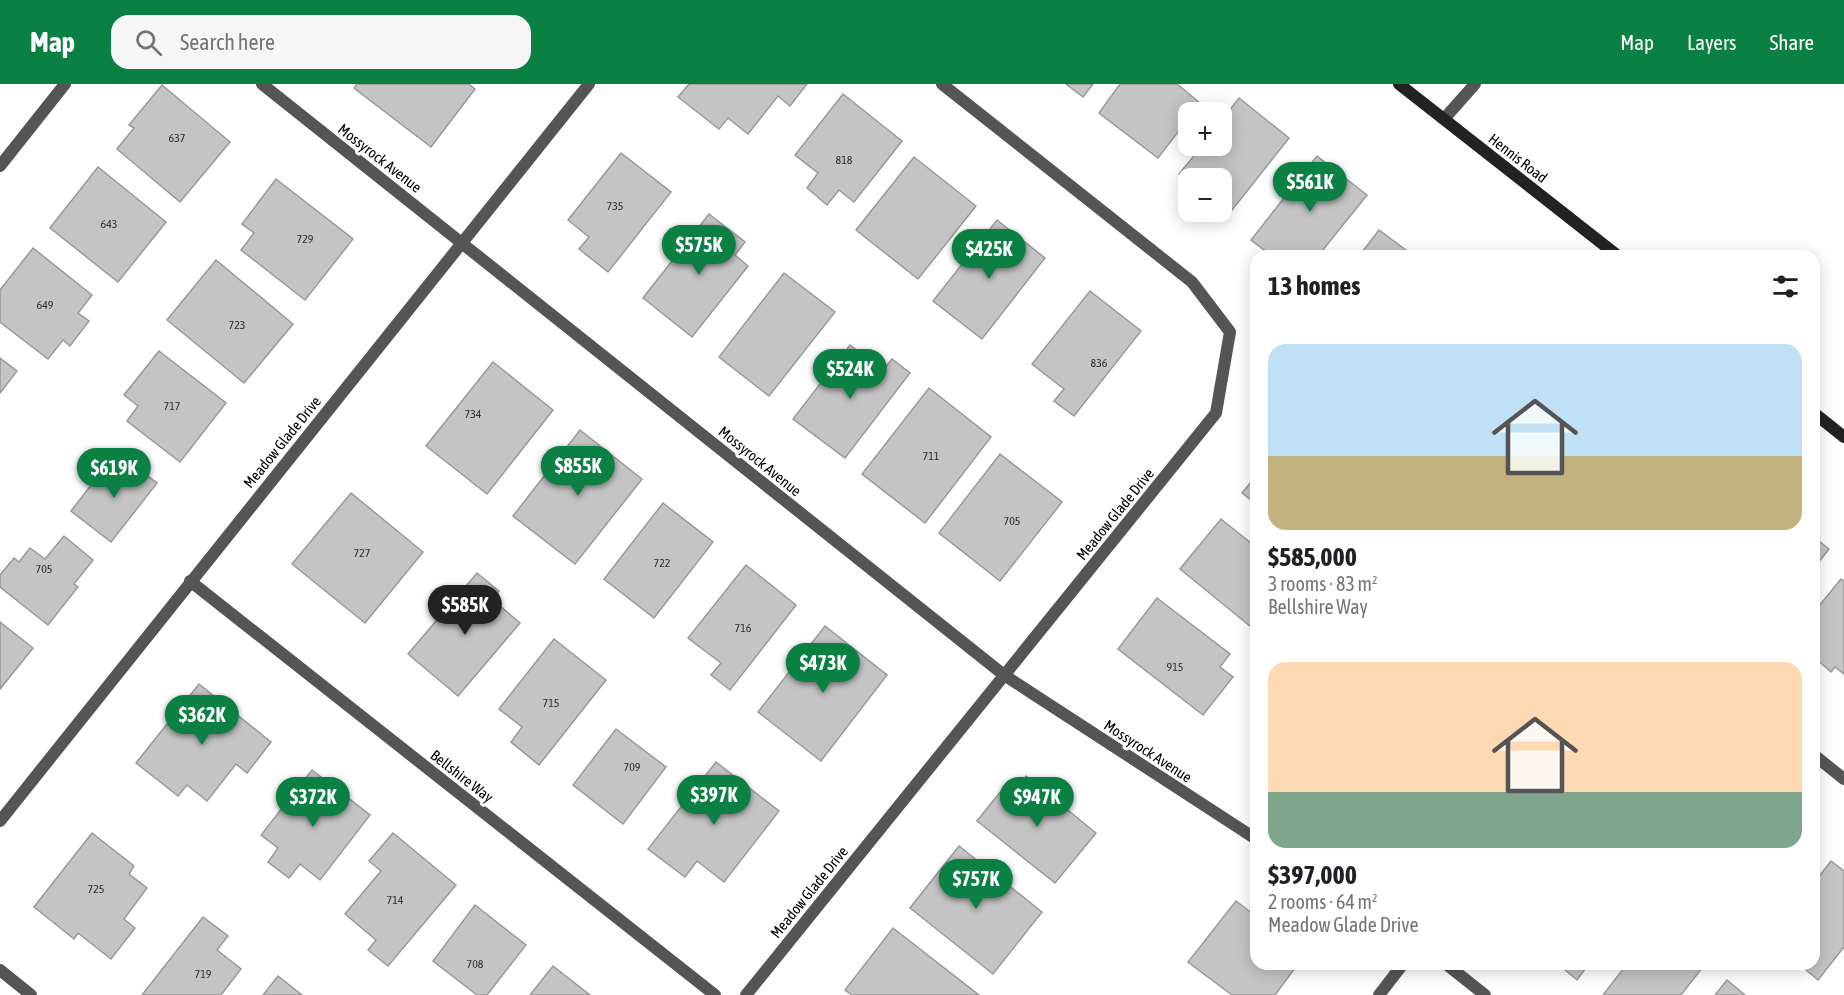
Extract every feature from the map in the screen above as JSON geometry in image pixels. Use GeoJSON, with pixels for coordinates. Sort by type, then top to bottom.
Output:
{"type":"FeatureCollection","features":[{"type":"Feature","properties":{"kind":"street"},"geometry":{"type":"LineString","coordinates":[[0,166],[65,84]]}},
{"type":"Feature","properties":{"kind":"street","name":"Mossyrock Avenue"},"geometry":{"type":"LineString","coordinates":[[262,84],[1004,675],[1250,835]]}},
{"type":"Feature","properties":{"kind":"street","name":"Meadow Glade Drive"},"geometry":{"type":"LineString","coordinates":[[0,821],[589,84]]}},
{"type":"Feature","properties":{"kind":"street","name":"Meadow Glade Drive"},"geometry":{"type":"LineString","coordinates":[[746,995],[1216,413],[1230,332],[1192,282],[942,84]]}},
{"type":"Feature","properties":{"kind":"street","name":"Hennis Road"},"geometry":{"type":"LineString","coordinates":[[1399,84],[1610,250]]}},
{"type":"Feature","properties":{"kind":"street"},"geometry":{"type":"LineString","coordinates":[[1444,119],[1475,84]]}},
{"type":"Feature","properties":{"kind":"street"},"geometry":{"type":"LineString","coordinates":[[1820,418],[1844,437]]}},
{"type":"Feature","properties":{"kind":"street","name":"Bellshire Way"},"geometry":{"type":"LineString","coordinates":[[190,581],[715,995]]}},
{"type":"Feature","properties":{"kind":"street"},"geometry":{"type":"LineString","coordinates":[[1820,759],[1844,779]]}},
{"type":"Feature","properties":{"kind":"street"},"geometry":{"type":"LineString","coordinates":[[0,970],[31,995]]}},
{"type":"Feature","properties":{"kind":"street"},"geometry":{"type":"LineString","coordinates":[[1379,995],[1398,970]]}},
{"type":"Feature","properties":{"kind":"street"},"geometry":{"type":"LineString","coordinates":[[1454,970],[1485,995]]}},
{"type":"Feature","properties":{"kind":"building"},"geometry":{"type":"Polygon","coordinates":[[[357,84],[469,84],[475,89],[431,147],[354,88],[357,84]]]}},
{"type":"Feature","properties":{"kind":"building"},"geometry":{"type":"Polygon","coordinates":[[[689,84],[807,84],[790,106],[778,96],[748,134],[728,118],[719,129],[678,97],[689,84]]]}},
{"type":"Feature","properties":{"kind":"building"},"geometry":{"type":"Polygon","coordinates":[[[1066,84],[1093,84],[1083,97],[1066,84]]]}},
{"type":"Feature","properties":{"kind":"building"},"geometry":{"type":"Polygon","coordinates":[[[1120,84],[1177,84],[1199,102],[1178,102],[1178,132],[1158,158],[1099,113],[1120,84]]]}},
{"type":"Feature","properties":{"kind":"building"},"geometry":{"type":"Polygon","coordinates":[[[162,85],[230,142],[180,202],[117,149],[134,128],[129,125],[162,85]]]}},
{"type":"Feature","properties":{"kind":"building"},"geometry":{"type":"Polygon","coordinates":[[[843,94],[902,141],[854,202],[839,190],[827,205],[807,188],[818,173],[795,155],[843,94]]]}},
{"type":"Feature","properties":{"kind":"building"},"geometry":{"type":"Polygon","coordinates":[[[1239,98],[1289,138],[1232,210],[1232,168],[1184,168],[1194,156],[1232,156],[1232,107],[1239,98]]]}},
{"type":"Feature","properties":{"kind":"building"},"geometry":{"type":"Polygon","coordinates":[[[621,153],[671,192],[608,272],[579,249],[589,237],[568,220],[621,153]]]}},
{"type":"Feature","properties":{"kind":"building"},"geometry":{"type":"Polygon","coordinates":[[[1317,156],[1367,195],[1323,250],[1264,250],[1251,240],[1317,156]]]}},
{"type":"Feature","properties":{"kind":"building"},"geometry":{"type":"Polygon","coordinates":[[[914,157],[976,206],[918,279],[856,230],[914,157]]]}},
{"type":"Feature","properties":{"kind":"building"},"geometry":{"type":"Polygon","coordinates":[[[98,167],[166,222],[118,282],[50,228],[98,167]]]}},
{"type":"Feature","properties":{"kind":"building"},"geometry":{"type":"Polygon","coordinates":[[[276,179],[353,239],[305,300],[241,250],[254,233],[242,224],[276,179]]]}},
{"type":"Feature","properties":{"kind":"building"},"geometry":{"type":"Polygon","coordinates":[[[709,214],[745,242],[735,255],[748,266],[692,337],[643,298],[709,214]]]}},
{"type":"Feature","properties":{"kind":"building"},"geometry":{"type":"Polygon","coordinates":[[[997,220],[1045,258],[982,339],[933,301],[997,220]]]}},
{"type":"Feature","properties":{"kind":"building"},"geometry":{"type":"Polygon","coordinates":[[[1379,230],[1406,250],[1364,250],[1379,230]]]}},
{"type":"Feature","properties":{"kind":"building"},"geometry":{"type":"Polygon","coordinates":[[[33,248],[92,295],[78,313],[89,321],[70,346],[63,340],[48,359],[0,322],[0,290],[33,248]]]}},
{"type":"Feature","properties":{"kind":"building"},"geometry":{"type":"Polygon","coordinates":[[[216,260],[293,324],[244,383],[167,320],[216,260]]]}},
{"type":"Feature","properties":{"kind":"building"},"geometry":{"type":"Polygon","coordinates":[[[784,273],[835,312],[769,396],[719,357],[784,273]]]}},
{"type":"Feature","properties":{"kind":"building"},"geometry":{"type":"Polygon","coordinates":[[[1090,291],[1141,331],[1074,416],[1054,401],[1064,389],[1032,364],[1090,291]]]}},
{"type":"Feature","properties":{"kind":"building"},"geometry":{"type":"Polygon","coordinates":[[[850,345],[883,370],[892,359],[910,373],[845,458],[793,419],[850,345]]]}},
{"type":"Feature","properties":{"kind":"building"},"geometry":{"type":"Polygon","coordinates":[[[159,351],[226,403],[180,462],[127,421],[138,406],[124,395],[159,351]]]}},
{"type":"Feature","properties":{"kind":"building"},"geometry":{"type":"Polygon","coordinates":[[[0,358],[17,371],[0,393],[0,358]]]}},
{"type":"Feature","properties":{"kind":"building"},"geometry":{"type":"Polygon","coordinates":[[[493,362],[553,410],[487,494],[426,446],[493,362]]]}},
{"type":"Feature","properties":{"kind":"building"},"geometry":{"type":"Polygon","coordinates":[[[929,388],[991,437],[925,523],[862,474],[929,388]]]}},
{"type":"Feature","properties":{"kind":"building"},"geometry":{"type":"Polygon","coordinates":[[[580,430],[642,479],[575,564],[513,516],[580,430]]]}},
{"type":"Feature","properties":{"kind":"building"},"geometry":{"type":"Polygon","coordinates":[[[1000,454],[1062,502],[1000,581],[939,533],[1000,454]]]}},
{"type":"Feature","properties":{"kind":"building"},"geometry":{"type":"Polygon","coordinates":[[[124,458],[157,483],[111,542],[71,511],[102,471],[109,477],[124,458]]]}},
{"type":"Feature","properties":{"kind":"building"},"geometry":{"type":"Polygon","coordinates":[[[1250,483],[1250,499],[1242,493],[1250,483]]]}},
{"type":"Feature","properties":{"kind":"building"},"geometry":{"type":"Polygon","coordinates":[[[351,493],[423,552],[365,623],[292,564],[351,493]]]}},
{"type":"Feature","properties":{"kind":"building"},"geometry":{"type":"Polygon","coordinates":[[[663,503],[713,542],[654,618],[604,579],[663,503]]]}},
{"type":"Feature","properties":{"kind":"building"},"geometry":{"type":"Polygon","coordinates":[[[1221,519],[1250,542],[1250,626],[1180,569],[1221,519]]]}},
{"type":"Feature","properties":{"kind":"building"},"geometry":{"type":"Polygon","coordinates":[[[64,536],[93,560],[74,584],[78,587],[48,625],[0,587],[0,575],[14,558],[19,562],[30,548],[45,559],[64,536]]]}},
{"type":"Feature","properties":{"kind":"building"},"geometry":{"type":"Polygon","coordinates":[[[1820,542],[1829,549],[1820,560],[1820,542]]]}},
{"type":"Feature","properties":{"kind":"building"},"geometry":{"type":"Polygon","coordinates":[[[746,565],[796,605],[730,690],[711,675],[721,663],[688,638],[746,565]]]}},
{"type":"Feature","properties":{"kind":"building"},"geometry":{"type":"Polygon","coordinates":[[[477,573],[499,591],[492,599],[520,623],[458,696],[408,654],[477,573]]]}},
{"type":"Feature","properties":{"kind":"building"},"geometry":{"type":"Polygon","coordinates":[[[1841,579],[1844,581],[1844,674],[1835,667],[1831,672],[1820,662],[1820,605],[1841,579]]]}},
{"type":"Feature","properties":{"kind":"building"},"geometry":{"type":"Polygon","coordinates":[[[1157,598],[1230,654],[1220,667],[1233,677],[1203,715],[1118,649],[1157,598]]]}},
{"type":"Feature","properties":{"kind":"building"},"geometry":{"type":"Polygon","coordinates":[[[0,622],[33,648],[0,689],[0,622]]]}},
{"type":"Feature","properties":{"kind":"building"},"geometry":{"type":"Polygon","coordinates":[[[825,626],[887,675],[821,761],[758,712],[825,626]]]}},
{"type":"Feature","properties":{"kind":"building"},"geometry":{"type":"Polygon","coordinates":[[[554,639],[606,680],[539,765],[511,742],[522,727],[499,709],[554,639]]]}},
{"type":"Feature","properties":{"kind":"building"},"geometry":{"type":"Polygon","coordinates":[[[199,684],[271,742],[247,773],[236,764],[207,801],[187,785],[178,796],[136,763],[199,684]]]}},
{"type":"Feature","properties":{"kind":"building"},"geometry":{"type":"Polygon","coordinates":[[[616,729],[666,767],[623,824],[573,785],[616,729]]]}},
{"type":"Feature","properties":{"kind":"building"},"geometry":{"type":"Polygon","coordinates":[[[716,762],[779,811],[724,882],[697,861],[685,877],[648,849],[716,762]]]}},
{"type":"Feature","properties":{"kind":"building"},"geometry":{"type":"Polygon","coordinates":[[[312,770],[370,815],[320,880],[300,864],[289,878],[268,862],[278,848],[261,835],[312,770]]]}},
{"type":"Feature","properties":{"kind":"building"},"geometry":{"type":"Polygon","coordinates":[[[1026,776],[1096,833],[1055,883],[977,821],[1001,791],[1009,798],[1026,776]]]}},
{"type":"Feature","properties":{"kind":"building"},"geometry":{"type":"Polygon","coordinates":[[[92,833],[134,866],[129,874],[147,888],[124,919],[135,928],[111,959],[78,933],[74,939],[34,907],[92,833]]]}},
{"type":"Feature","properties":{"kind":"building"},"geometry":{"type":"Polygon","coordinates":[[[393,833],[456,885],[388,966],[368,950],[376,940],[345,914],[381,871],[369,861],[393,833]]]}},
{"type":"Feature","properties":{"kind":"building"},"geometry":{"type":"Polygon","coordinates":[[[959,846],[1042,912],[993,974],[910,908],[959,846]]]}},
{"type":"Feature","properties":{"kind":"building"},"geometry":{"type":"Polygon","coordinates":[[[1831,861],[1844,871],[1844,947],[1818,980],[1806,970],[1820,970],[1820,875],[1831,861]]]}},
{"type":"Feature","properties":{"kind":"building"},"geometry":{"type":"Polygon","coordinates":[[[1236,901],[1250,912],[1250,970],[1294,970],[1275,995],[1232,995],[1188,962],[1236,901]]]}},
{"type":"Feature","properties":{"kind":"building"},"geometry":{"type":"Polygon","coordinates":[[[475,905],[526,945],[487,995],[477,995],[433,961],[475,905]]]}},
{"type":"Feature","properties":{"kind":"building"},"geometry":{"type":"Polygon","coordinates":[[[203,917],[228,936],[217,950],[241,969],[221,995],[142,995],[203,917]]]}},
{"type":"Feature","properties":{"kind":"building"},"geometry":{"type":"Polygon","coordinates":[[[893,928],[979,995],[852,995],[845,990],[893,928]]]}},
{"type":"Feature","properties":{"kind":"building"},"geometry":{"type":"Polygon","coordinates":[[[553,966],[590,995],[530,995],[553,966]]]}},
{"type":"Feature","properties":{"kind":"building"},"geometry":{"type":"Polygon","coordinates":[[[1565,970],[1584,970],[1577,980],[1565,970]]]}},
{"type":"Feature","properties":{"kind":"building"},"geometry":{"type":"Polygon","coordinates":[[[1622,970],[1701,970],[1681,995],[1603,995],[1622,970]]]}},
{"type":"Feature","properties":{"kind":"building"},"geometry":{"type":"Polygon","coordinates":[[[278,976],[302,995],[263,995],[278,976]]]}},
{"type":"Feature","properties":{"kind":"building"},"geometry":{"type":"Polygon","coordinates":[[[1727,980],[1745,995],[1715,995],[1727,980]]]}}]}
